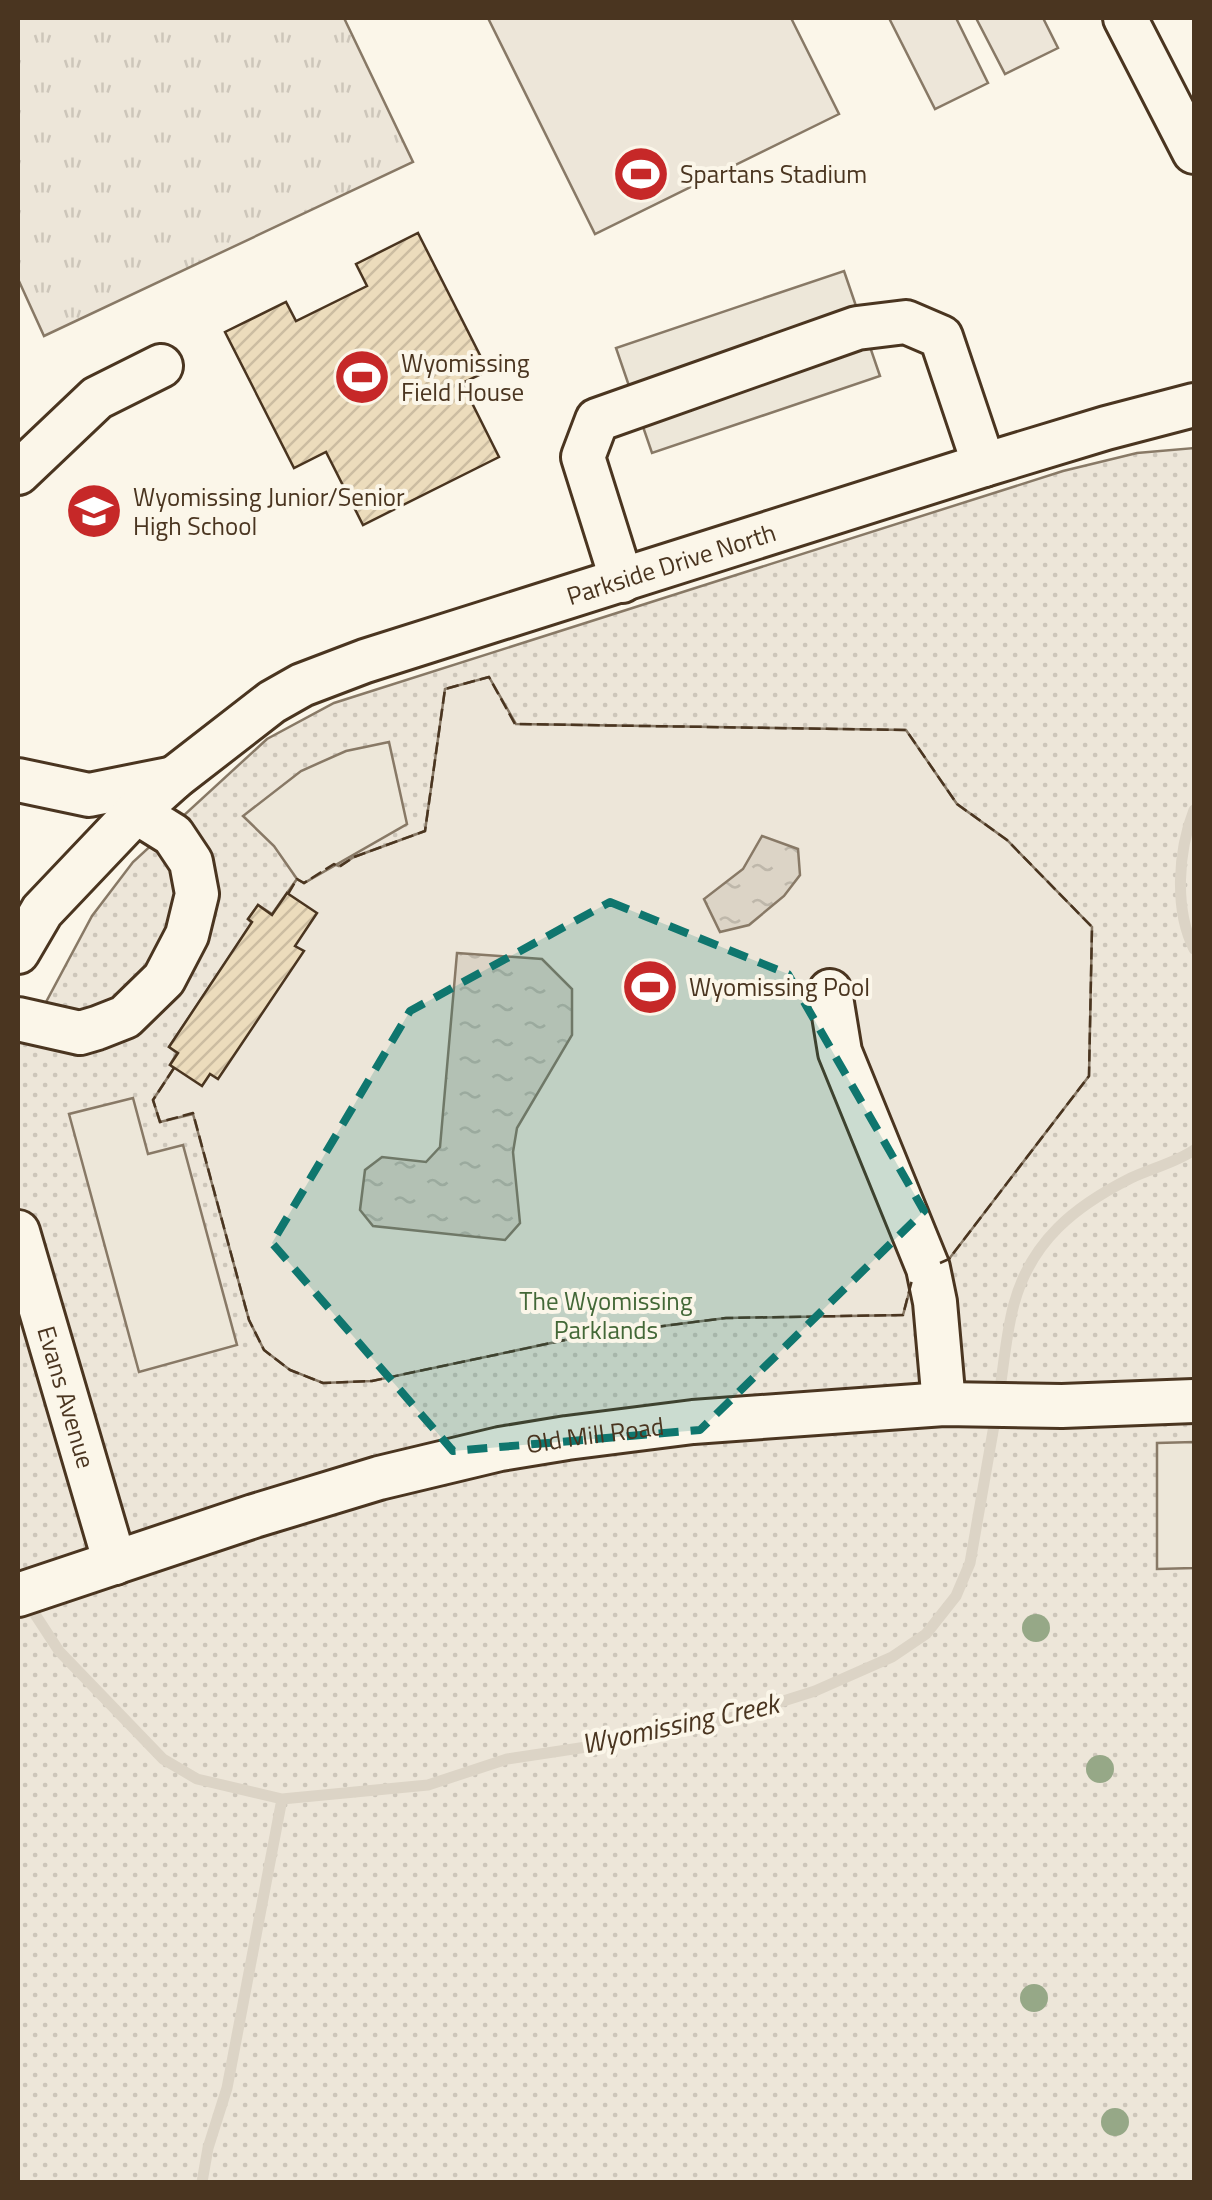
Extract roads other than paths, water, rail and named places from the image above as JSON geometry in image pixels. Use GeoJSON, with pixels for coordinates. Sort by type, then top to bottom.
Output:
{"type":"FeatureCollection","features":[{"type":"Feature","properties":{"kind":"street"},"geometry":{"type":"LineString","coordinates":[[1125,18],[1182,101],[1194,152]]}},
{"type":"Feature","properties":{"kind":"street"},"geometry":{"type":"LineString","coordinates":[[622,581],[583,457],[597,420],[857,328],[906,322],[941,337],[984,464]]}},
{"type":"Feature","properties":{"kind":"street"},"geometry":{"type":"LineString","coordinates":[[18,473],[97,398],[161,366]]}},
{"type":"Feature","properties":{"kind":"street","name":"Parkside Drive North"},"geometry":{"type":"LineString","coordinates":[[18,952],[42,911],[136,812],[272,702],[302,685],[365,660],[984,464],[1194,405]]}},
{"type":"Feature","properties":{"kind":"street","name":"Parkside Drive North"},"geometry":{"type":"LineString","coordinates":[[18,780],[89,795],[174,778]]}},
{"type":"Feature","properties":{"kind":"street"},"geometry":{"type":"LineString","coordinates":[[18,1019],[80,1032],[97,1028],[126,1017],[164,979],[188,936],[197,894],[191,862],[173,834],[136,812]]}},
{"type":"Feature","properties":{"kind":"street"},"geometry":{"type":"LineString","coordinates":[[830,991],[840,1052],[928,1268],[951,1404]]}},
{"type":"Feature","properties":{"kind":"street","name":"Evans Avenue"},"geometry":{"type":"LineString","coordinates":[[18,1232],[114,1563]]}},
{"type":"Feature","properties":{"kind":"street","name":"Old Mill Road"},"geometry":{"type":"LineString","coordinates":[[30,1591],[331,1492],[500,1449],[567,1438],[693,1422],[951,1404],[1062,1406],[1194,1400]]}},
{"type":"Feature","properties":{"kind":"water"},"geometry":{"type":"Polygon","coordinates":[[[762,836],[798,849],[800,875],[784,896],[749,925],[720,932],[704,899],[743,869],[762,836]]]}},
{"type":"Feature","properties":{"kind":"water"},"geometry":{"type":"Polygon","coordinates":[[[457,953],[542,959],[572,989],[572,1035],[517,1128],[513,1152],[520,1223],[505,1240],[373,1226],[360,1210],[365,1170],[382,1157],[426,1162],[440,1147],[457,953]]]}},
{"type":"Feature","properties":{"kind":"waterway","name":"Wyomissing Creek"},"geometry":{"type":"LineString","coordinates":[[1194,810],[1184,843],[1180,880],[1183,916],[1194,949]]}},
{"type":"Feature","properties":{"kind":"waterway","name":"Wyomissing Creek"},"geometry":{"type":"LineString","coordinates":[[999,1395],[1014,1304],[1044,1244],[1091,1201],[1194,1150]]}},
{"type":"Feature","properties":{"kind":"waterway","name":"Wyomissing Creek"},"geometry":{"type":"LineString","coordinates":[[25,1599],[59,1651],[163,1759],[197,1779],[282,1799],[428,1785],[507,1759],[646,1738],[730,1718],[815,1691],[892,1657],[926,1634],[956,1596],[970,1563],[996,1414]]}},
{"type":"Feature","properties":{"kind":"waterway","name":"Wyomissing Creek"},"geometry":{"type":"LineString","coordinates":[[202,2182],[227,2088],[282,1799]]}},
{"type":"Feature","properties":{"kind":"place","name":"Spartans Stadium"},"geometry":{"type":"Point","coordinates":[641,174]}},
{"type":"Feature","properties":{"kind":"place","name":"Wyomissing Field House"},"geometry":{"type":"Point","coordinates":[362,377]}},
{"type":"Feature","properties":{"kind":"place","name":"Wyomissing Junior/Senior High School"},"geometry":{"type":"Point","coordinates":[94,511]}},
{"type":"Feature","properties":{"kind":"place","name":"Wyomissing Pool"},"geometry":{"type":"Point","coordinates":[650,987]}},
{"type":"Feature","properties":{"kind":"park label","name":"The Wyomissing Parklands"},"geometry":{"type":"Point","coordinates":[606,1316]}}]}
